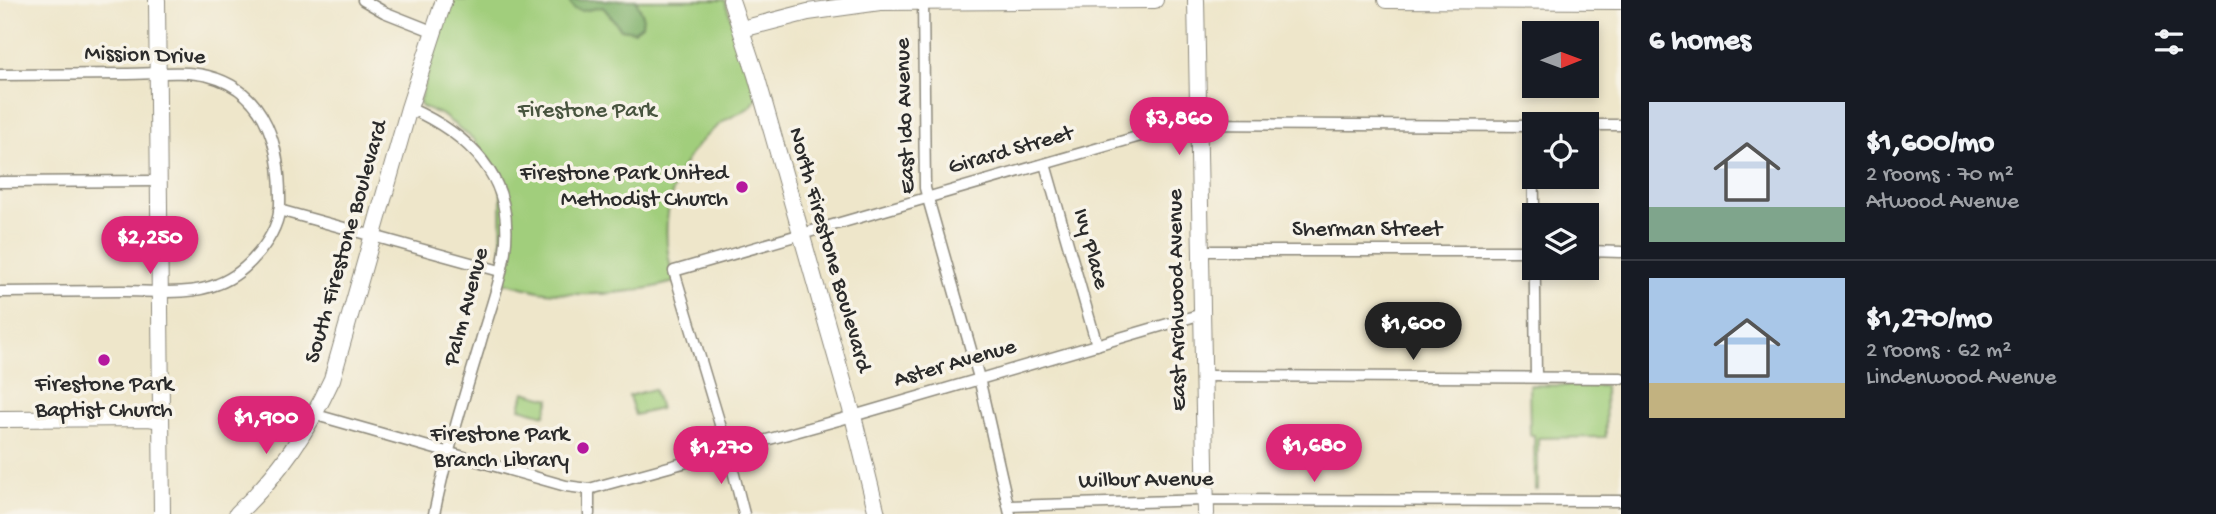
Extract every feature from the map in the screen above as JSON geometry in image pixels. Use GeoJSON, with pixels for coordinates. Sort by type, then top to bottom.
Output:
{"type":"FeatureCollection","features":[{"type":"Feature","properties":{"kind":"street"},"geometry":{"type":"LineString","coordinates":[[157,0],[162,514]]}},
{"type":"Feature","properties":{"kind":"street"},"geometry":{"type":"LineString","coordinates":[[363,0],[384,12],[432,31]]}},
{"type":"Feature","properties":{"kind":"street","name":"South Firestone Boulevard"},"geometry":{"type":"LineString","coordinates":[[240,513],[282,465],[316,415],[339,357],[409,108],[444,0]]}},
{"type":"Feature","properties":{"kind":"street","name":"North Firestone Boulevard"},"geometry":{"type":"LineString","coordinates":[[731,0],[742,29],[853,416],[877,514]]}},
{"type":"Feature","properties":{"kind":"street"},"geometry":{"type":"LineString","coordinates":[[742,29],[784,17],[837,7],[923,0],[1155,0]]}},
{"type":"Feature","properties":{"kind":"street","name":"East Ido Avenue"},"geometry":{"type":"LineString","coordinates":[[923,0],[924,177],[979,378],[1009,510]]}},
{"type":"Feature","properties":{"kind":"street","name":"East Archwood Avenue"},"geometry":{"type":"LineString","coordinates":[[1196,0],[1196,123],[1206,507]]}},
{"type":"Feature","properties":{"kind":"street"},"geometry":{"type":"LineString","coordinates":[[1386,0],[1621,1]]}},
{"type":"Feature","properties":{"kind":"street","name":"Mission Drive"},"geometry":{"type":"LineString","coordinates":[[0,75],[206,76],[234,88],[252,103],[261,115],[275,143],[281,179],[279,209]]}},
{"type":"Feature","properties":{"kind":"street","name":"Palm Avenue"},"geometry":{"type":"LineString","coordinates":[[409,108],[436,120],[464,139],[489,170],[501,198],[506,220],[505,251],[434,514]]}},
{"type":"Feature","properties":{"kind":"street","name":"Girard Street"},"geometry":{"type":"LineString","coordinates":[[728,451],[674,271],[1182,124],[1522,126]]}},
{"type":"Feature","properties":{"kind":"street"},"geometry":{"type":"LineString","coordinates":[[1599,125],[1621,125]]}},
{"type":"Feature","properties":{"kind":"street","name":"Ivy Place"},"geometry":{"type":"LineString","coordinates":[[1045,164],[1097,345]]}},
{"type":"Feature","properties":{"kind":"street"},"geometry":{"type":"LineString","coordinates":[[0,182],[158,181]]}},
{"type":"Feature","properties":{"kind":"street"},"geometry":{"type":"LineString","coordinates":[[0,292],[160,292],[208,288],[246,267],[264,246],[279,209],[500,271]]}},
{"type":"Feature","properties":{"kind":"street","name":"Sherman Street"},"geometry":{"type":"LineString","coordinates":[[1200,251],[1522,251]]}},
{"type":"Feature","properties":{"kind":"street"},"geometry":{"type":"LineString","coordinates":[[1599,251],[1621,251]]}},
{"type":"Feature","properties":{"kind":"street"},"geometry":{"type":"LineString","coordinates":[[1534,280],[1536,377]]}},
{"type":"Feature","properties":{"kind":"street","name":"Aster Avenue"},"geometry":{"type":"LineString","coordinates":[[316,415],[566,486],[589,489],[853,416],[1202,314]]}},
{"type":"Feature","properties":{"kind":"street"},"geometry":{"type":"LineString","coordinates":[[1204,376],[1621,378]]}},
{"type":"Feature","properties":{"kind":"street"},"geometry":{"type":"LineString","coordinates":[[0,419],[161,420]]}},
{"type":"Feature","properties":{"kind":"street"},"geometry":{"type":"LineString","coordinates":[[728,451],[744,514]]}},
{"type":"Feature","properties":{"kind":"street"},"geometry":{"type":"LineString","coordinates":[[589,489],[589,514]]}},
{"type":"Feature","properties":{"kind":"street"},"geometry":{"type":"LineString","coordinates":[[1537,501],[1537,514]]}},
{"type":"Feature","properties":{"kind":"street","name":"Wilbur Avenue"},"geometry":{"type":"LineString","coordinates":[[1009,510],[1621,501]]}},
{"type":"Feature","properties":{"kind":"green space","name":"Firestone Park"},"geometry":{"type":"Polygon","coordinates":[[[450,0],[725,0],[757,97],[747,109],[723,122],[705,137],[680,173],[668,215],[669,260],[675,282],[627,292],[578,294],[539,291],[502,282],[501,183],[489,160],[473,139],[442,115],[422,107],[419,102],[450,0]]]}},
{"type":"Feature","properties":{"kind":"green space"},"geometry":{"type":"Polygon","coordinates":[[[568,0],[636,0],[643,15],[642,25],[634,31],[621,29],[603,7],[582,11],[574,9],[568,0]]]}},
{"type":"Feature","properties":{"kind":"green space"},"geometry":{"type":"Polygon","coordinates":[[[1529,385],[1605,386],[1606,437],[1538,438],[1538,489],[1535,489],[1534,435],[1530,435],[1529,385]]]}},
{"type":"Feature","properties":{"kind":"green space"},"geometry":{"type":"Polygon","coordinates":[[[654,389],[660,409],[635,415],[629,396],[654,389]]]}},
{"type":"Feature","properties":{"kind":"green space"},"geometry":{"type":"Polygon","coordinates":[[[524,392],[550,399],[545,415],[520,408],[524,392]]]}},
{"type":"Feature","properties":{"kind":"place","name":"Firestone Park United Methodist Church"},"geometry":{"type":"Point","coordinates":[742,187]}},
{"type":"Feature","properties":{"kind":"place","name":"Firestone Park Baptist Church"},"geometry":{"type":"Point","coordinates":[104,360]}},
{"type":"Feature","properties":{"kind":"place","name":"Firestone Park Branch Library"},"geometry":{"type":"Point","coordinates":[583,448]}}]}
